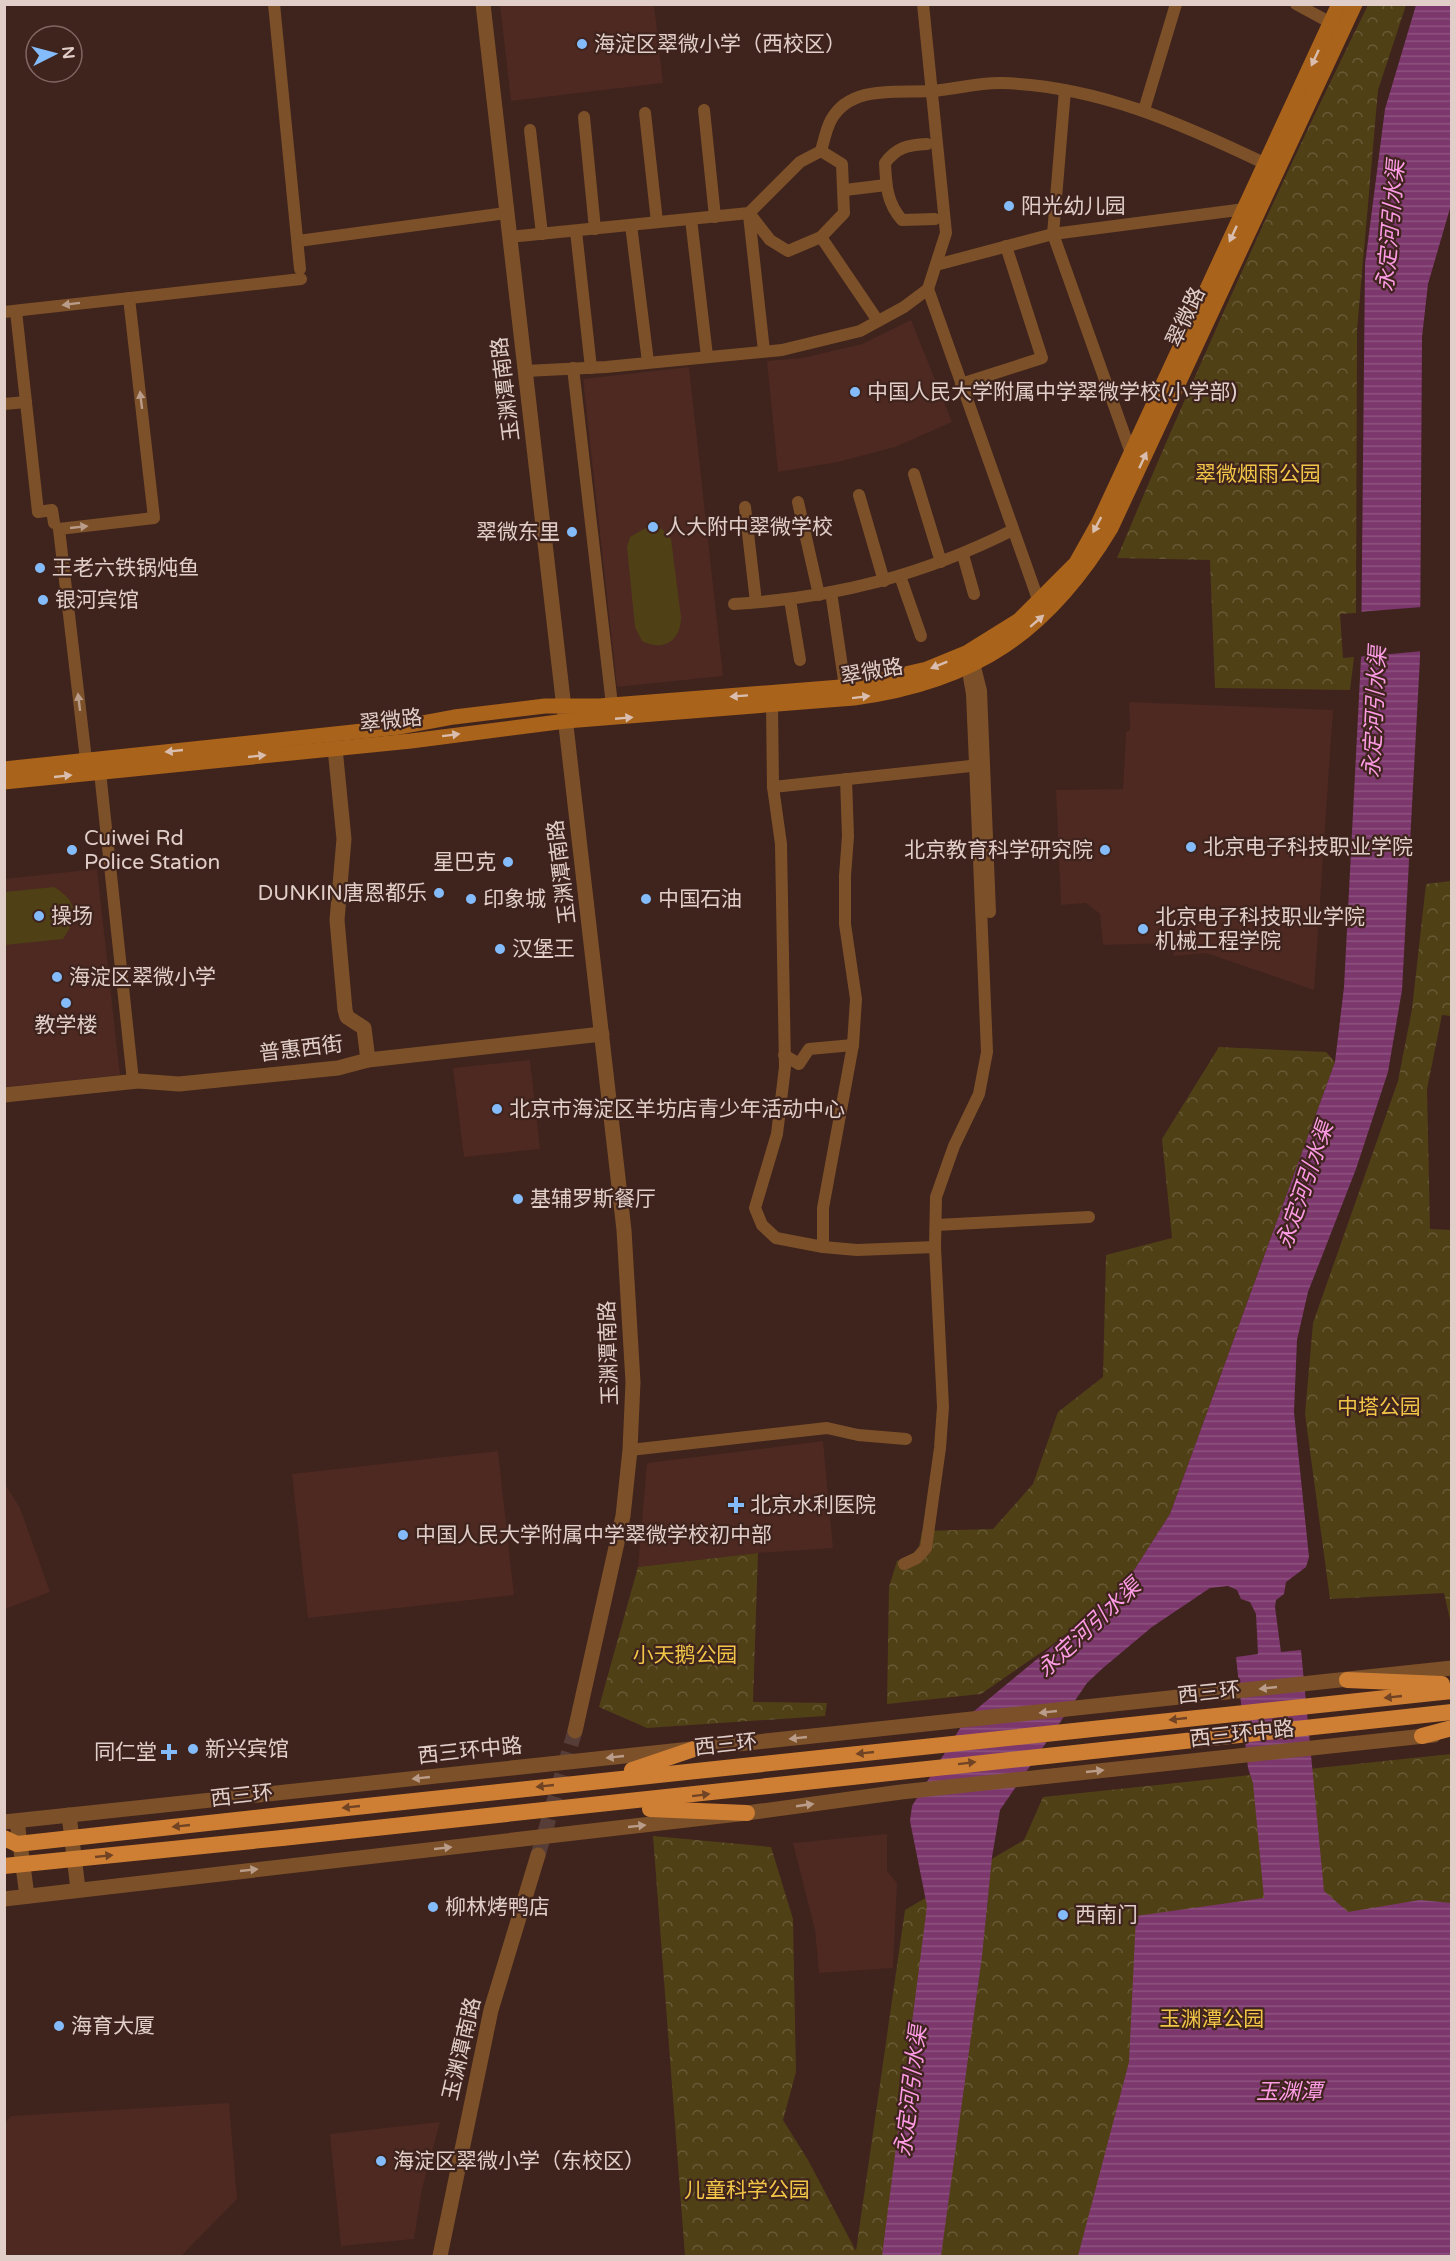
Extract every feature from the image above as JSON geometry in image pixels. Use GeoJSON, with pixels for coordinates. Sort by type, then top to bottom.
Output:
{"type":"FeatureCollection","features":[{"type":"Feature","properties":{"kind":"highway"},"geometry":{"type":"LineString","coordinates":[[1347,1680],[1452,1684]]}},
{"type":"Feature","properties":{"kind":"highway","name":"西三环"},"geometry":{"type":"LineString","coordinates":[[9,1843],[1452,1691]]}},
{"type":"Feature","properties":{"kind":"highway","name":"西三环"},"geometry":{"type":"LineString","coordinates":[[12,1865],[601,1806],[1054,1753],[1452,1712]]}},
{"type":"Feature","properties":{"kind":"highway"},"geometry":{"type":"LineString","coordinates":[[1422,1736],[1452,1730]]}},
{"type":"Feature","properties":{"kind":"highway"},"geometry":{"type":"LineString","coordinates":[[603,1780],[694,1749]]}},
{"type":"Feature","properties":{"kind":"highway"},"geometry":{"type":"LineString","coordinates":[[601,1806],[747,1813]]}},
{"type":"Feature","properties":{"kind":"highway"},"geometry":{"type":"LineString","coordinates":[[4,1875],[12,1865]]}},
{"type":"Feature","properties":{"kind":"main road","name":"翠微路"},"geometry":{"type":"LineString","coordinates":[[4,782],[334,747],[566,714],[612,705],[845,687],[890,680],[927,669],[969,661],[1039,602],[1076,563],[1100,522],[1340,4]]}},
{"type":"Feature","properties":{"kind":"main road","name":"翠微路"},"geometry":{"type":"LineString","coordinates":[[4,769],[400,727],[465,716],[772,705],[892,693],[969,661],[1025,631],[1058,603],[1087,567],[1111,528],[1355,4]]}},
{"type":"Feature","properties":{"kind":"street"},"geometry":{"type":"LineString","coordinates":[[54,523],[52,510],[38,512],[26,402],[10,311],[129,298],[301,274],[274,4]]}},
{"type":"Feature","properties":{"kind":"street","name":"玉渊潭南路"},"geometry":{"type":"LineString","coordinates":[[483,4],[624,1230],[633,1382],[624,1516],[575,1731]]}},
{"type":"Feature","properties":{"kind":"street"},"geometry":{"type":"LineString","coordinates":[[923,4],[946,233],[928,289],[1039,602]]}},
{"type":"Feature","properties":{"kind":"street"},"geometry":{"type":"LineString","coordinates":[[1144,110],[1176,4]]}},
{"type":"Feature","properties":{"kind":"street"},"geometry":{"type":"LineString","coordinates":[[1296,4],[1331,23]]}},
{"type":"Feature","properties":{"kind":"street"},"geometry":{"type":"LineString","coordinates":[[509,237],[749,213],[800,162],[821,151],[830,120],[845,103],[860,95],[932,91],[1000,82],[1065,90],[1125,103],[1266,164]]}},
{"type":"Feature","properties":{"kind":"street"},"geometry":{"type":"LineString","coordinates":[[1065,90],[1053,234],[1131,453]]}},
{"type":"Feature","properties":{"kind":"street"},"geometry":{"type":"LineString","coordinates":[[704,110],[715,216]]}},
{"type":"Feature","properties":{"kind":"street"},"geometry":{"type":"LineString","coordinates":[[645,113],[657,222]]}},
{"type":"Feature","properties":{"kind":"street"},"geometry":{"type":"LineString","coordinates":[[584,117],[595,229]]}},
{"type":"Feature","properties":{"kind":"street"},"geometry":{"type":"LineString","coordinates":[[530,130],[542,234]]}},
{"type":"Feature","properties":{"kind":"street"},"geometry":{"type":"LineString","coordinates":[[927,144],[911,145],[894,150],[885,163],[886,185],[890,207],[902,220],[935,219]]}},
{"type":"Feature","properties":{"kind":"street"},"geometry":{"type":"LineString","coordinates":[[749,213],[770,240],[788,251],[821,237],[844,213],[845,190],[843,164],[821,151]]}},
{"type":"Feature","properties":{"kind":"street"},"geometry":{"type":"LineString","coordinates":[[845,190],[886,185]]}},
{"type":"Feature","properties":{"kind":"street"},"geometry":{"type":"LineString","coordinates":[[936,265],[1053,234],[1245,209]]}},
{"type":"Feature","properties":{"kind":"street"},"geometry":{"type":"LineString","coordinates":[[298,241],[507,213]]}},
{"type":"Feature","properties":{"kind":"street"},"geometry":{"type":"LineString","coordinates":[[749,213],[764,351]]}},
{"type":"Feature","properties":{"kind":"street"},"geometry":{"type":"LineString","coordinates":[[691,219],[707,356]]}},
{"type":"Feature","properties":{"kind":"street"},"geometry":{"type":"LineString","coordinates":[[631,225],[648,362]]}},
{"type":"Feature","properties":{"kind":"street"},"geometry":{"type":"LineString","coordinates":[[576,231],[591,368]]}},
{"type":"Feature","properties":{"kind":"street"},"geometry":{"type":"LineString","coordinates":[[821,237],[878,321]]}},
{"type":"Feature","properties":{"kind":"street"},"geometry":{"type":"LineString","coordinates":[[962,384],[1042,358],[1006,246]]}},
{"type":"Feature","properties":{"kind":"street"},"geometry":{"type":"LineString","coordinates":[[525,371],[591,368],[764,351],[860,331],[928,289]]}},
{"type":"Feature","properties":{"kind":"street"},"geometry":{"type":"LineString","coordinates":[[86,760],[59,529],[154,518],[129,298]]}},
{"type":"Feature","properties":{"kind":"street"},"geometry":{"type":"LineString","coordinates":[[573,368],[612,705]]}},
{"type":"Feature","properties":{"kind":"street"},"geometry":{"type":"LineString","coordinates":[[4,404],[26,402]]}},
{"type":"Feature","properties":{"kind":"street"},"geometry":{"type":"LineString","coordinates":[[914,474],[941,562]]}},
{"type":"Feature","properties":{"kind":"street"},"geometry":{"type":"LineString","coordinates":[[859,495],[884,581]]}},
{"type":"Feature","properties":{"kind":"street"},"geometry":{"type":"LineString","coordinates":[[798,502],[825,594],[845,687]]}},
{"type":"Feature","properties":{"kind":"street"},"geometry":{"type":"LineString","coordinates":[[745,507],[756,602]]}},
{"type":"Feature","properties":{"kind":"street"},"geometry":{"type":"LineString","coordinates":[[734,604],[790,600],[884,581],[963,555],[1013,530]]}},
{"type":"Feature","properties":{"kind":"street"},"geometry":{"type":"LineString","coordinates":[[963,555],[974,594]]}},
{"type":"Feature","properties":{"kind":"street"},"geometry":{"type":"LineString","coordinates":[[900,576],[921,636]]}},
{"type":"Feature","properties":{"kind":"street"},"geometry":{"type":"LineString","coordinates":[[790,600],[800,660]]}},
{"type":"Feature","properties":{"kind":"street"},"geometry":{"type":"LineString","coordinates":[[904,1564],[917,1558],[926,1548],[940,1448],[943,1407],[935,1247],[936,1197],[954,1146],[979,1094],[987,1052],[979,765],[969,661]]}},
{"type":"Feature","properties":{"kind":"street"},"geometry":{"type":"LineString","coordinates":[[772,705],[773,787],[781,844],[784,1055],[777,1134],[755,1208],[762,1225],[776,1238],[823,1247],[857,1250],[935,1247]]}},
{"type":"Feature","properties":{"kind":"street"},"geometry":{"type":"LineString","coordinates":[[334,747],[344,839],[337,920],[345,1010],[347,1017],[364,1028],[368,1060]]}},
{"type":"Feature","properties":{"kind":"street"},"geometry":{"type":"LineString","coordinates":[[773,787],[979,765]]}},
{"type":"Feature","properties":{"kind":"street"},"geometry":{"type":"LineString","coordinates":[[100,772],[133,1081]]}},
{"type":"Feature","properties":{"kind":"street"},"geometry":{"type":"LineString","coordinates":[[823,1247],[823,1208],[853,1045],[856,999],[846,924],[845,876],[848,836],[846,779]]}},
{"type":"Feature","properties":{"kind":"street","name":"普惠西街"},"geometry":{"type":"LineString","coordinates":[[4,1095],[133,1081],[179,1084],[338,1068],[368,1060],[602,1034]]}},
{"type":"Feature","properties":{"kind":"street"},"geometry":{"type":"LineString","coordinates":[[784,1055],[799,1064],[809,1049],[853,1045]]}},
{"type":"Feature","properties":{"kind":"street"},"geometry":{"type":"LineString","coordinates":[[936,1225],[1089,1217]]}},
{"type":"Feature","properties":{"kind":"street"},"geometry":{"type":"LineString","coordinates":[[630,1450],[827,1428],[858,1435],[906,1438]]}},
{"type":"Feature","properties":{"kind":"street","name":"西三环中路"},"geometry":{"type":"LineString","coordinates":[[11,1822],[1106,1707],[1452,1668]]}},
{"type":"Feature","properties":{"kind":"street","name":"西三环中路"},"geometry":{"type":"LineString","coordinates":[[747,1813],[902,1792],[1422,1736]]}},
{"type":"Feature","properties":{"kind":"street"},"geometry":{"type":"LineString","coordinates":[[4,1899],[747,1813]]}},
{"type":"Feature","properties":{"kind":"street"},"geometry":{"type":"LineString","coordinates":[[69,1815],[78,1890]]}},
{"type":"Feature","properties":{"kind":"street"},"geometry":{"type":"LineString","coordinates":[[11,1822],[27,1896]]}},
{"type":"Feature","properties":{"kind":"street","name":"玉渊潭南路"},"geometry":{"type":"LineString","coordinates":[[440,2256],[491,2010],[538,1855]]}},
{"type":"Feature","properties":{"kind":"shaded area","name":"海淀区翠微小学（西校区）"},"geometry":{"type":"Polygon","coordinates":[[[500,5],[654,5],[663,83],[511,101],[500,5]]]}},
{"type":"Feature","properties":{"kind":"shaded area","name":"中国人民大学附属中学翠微学校(小学部)"},"geometry":{"type":"Polygon","coordinates":[[[911,320],[952,422],[895,447],[838,462],[778,472],[767,361],[802,358],[862,344],[911,320]]]}},
{"type":"Feature","properties":{"kind":"shaded area","name":"人大附中翠微学校"},"geometry":{"type":"Polygon","coordinates":[[[689,367],[723,676],[617,687],[583,379],[689,367]]]}},
{"type":"Feature","properties":{"kind":"shaded area","name":"北京电子科技职业学院"},"geometry":{"type":"Polygon","coordinates":[[[1129,702],[1333,710],[1314,990],[1206,953],[1174,956],[1172,945],[1169,943],[1103,945],[1100,914],[1086,903],[1061,905],[1056,790],[1123,789],[1126,732],[1130,730],[1129,702]]]}},
{"type":"Feature","properties":{"kind":"shaded area","name":"海淀区翠微小学"},"geometry":{"type":"Polygon","coordinates":[[[97,869],[120,1075],[5,1087],[4,879],[97,869]]]}},
{"type":"Feature","properties":{"kind":"shaded area","name":"北京市海淀区羊坊店青少年活动中心"},"geometry":{"type":"Polygon","coordinates":[[[530,1060],[540,1149],[464,1157],[453,1068],[530,1060]]]}},
{"type":"Feature","properties":{"kind":"shaded area","name":"北京水利医院"},"geometry":{"type":"Polygon","coordinates":[[[823,1441],[833,1548],[758,1553],[638,1567],[647,1463],[823,1441]]]}},
{"type":"Feature","properties":{"kind":"shaded area","name":"中国人民大学附属中学翠微学校初中部"},"geometry":{"type":"Polygon","coordinates":[[[498,1451],[514,1595],[308,1618],[292,1474],[498,1451]]]}},
{"type":"Feature","properties":{"kind":"shaded area"},"geometry":{"type":"Polygon","coordinates":[[[5,1484],[20,1508],[50,1592],[5,1609],[5,1484]]]}},
{"type":"Feature","properties":{"kind":"shaded area"},"geometry":{"type":"Polygon","coordinates":[[[887,1834],[887,1871],[897,1883],[893,1968],[819,1973],[815,1930],[793,1843],[887,1834]]]}},
{"type":"Feature","properties":{"kind":"shaded area"},"geometry":{"type":"Polygon","coordinates":[[[229,2103],[237,2199],[181,2256],[5,2256],[4,2124],[11,2116],[229,2103]]]}},
{"type":"Feature","properties":{"kind":"shaded area","name":"海淀区翠微小学（东校区）"},"geometry":{"type":"Polygon","coordinates":[[[440,2122],[422,2189],[414,2239],[341,2246],[330,2134],[440,2122]]]}},
{"type":"Feature","properties":{"kind":"green space","name":"翠微烟雨公园"},"geometry":{"type":"Polygon","coordinates":[[[1368,5],[1406,5],[1378,90],[1357,330],[1356,613],[1340,614],[1343,658],[1354,657],[1350,690],[1215,688],[1210,560],[1117,558],[1238,279],[1368,5]]]}},
{"type":"Feature","properties":{"kind":"green space"},"geometry":{"type":"Polygon","coordinates":[[[649,526],[662,529],[671,539],[681,617],[678,632],[664,645],[642,641],[635,627],[627,547],[630,537],[649,526]]]}},
{"type":"Feature","properties":{"kind":"green space","name":"中塔公园"},"geometry":{"type":"Polygon","coordinates":[[[1451,881],[1451,1016],[1442,1015],[1427,1089],[1430,1229],[1452,1230],[1451,1624],[1444,1593],[1330,1599],[1305,1414],[1313,1323],[1398,1081],[1412,1009],[1426,884],[1451,881]]]}},
{"type":"Feature","properties":{"kind":"green space","name":"操场"},"geometry":{"type":"Polygon","coordinates":[[[54,887],[68,898],[74,910],[71,924],[63,939],[5,945],[5,892],[54,887]]]}},
{"type":"Feature","properties":{"kind":"green space"},"geometry":{"type":"Polygon","coordinates":[[[1219,1047],[1326,1052],[1335,1062],[1170,1514],[1129,1578],[1107,1601],[1052,1645],[981,1694],[887,1704],[889,1587],[897,1561],[918,1551],[922,1531],[993,1529],[1033,1484],[1058,1412],[1103,1377],[1106,1255],[1172,1238],[1162,1139],[1219,1047]]]}},
{"type":"Feature","properties":{"kind":"green space","name":"小天鹅公园"},"geometry":{"type":"Polygon","coordinates":[[[758,1553],[753,1702],[827,1703],[825,1716],[647,1728],[599,1707],[638,1567],[758,1553]]]}},
{"type":"Feature","properties":{"kind":"green space","name":"玉渊潭公园"},"geometry":{"type":"Polygon","coordinates":[[[1451,1754],[1451,2256],[685,2256],[653,1836],[771,1847],[793,1919],[796,2072],[783,2120],[808,2160],[856,2251],[905,1910],[1024,1840],[1043,1797],[1451,1754]]]}},
{"type":"Feature","properties":{"kind":"water"},"geometry":{"type":"Polygon","coordinates":[[[1416,5],[1451,5],[1451,205],[1428,284],[1422,337],[1420,658],[1402,990],[1388,1072],[1356,1169],[1308,1292],[1297,1340],[1294,1412],[1309,1557],[1306,1567],[1286,1582],[1284,1594],[1276,1600],[1275,1607],[1281,1652],[1301,1650],[1324,1891],[1348,1912],[1420,1900],[1451,1903],[1451,2256],[1078,2256],[1129,2062],[1136,1916],[1264,1898],[1253,1783],[1248,1768],[1236,1657],[1258,1654],[1256,1614],[1250,1602],[1241,1599],[1237,1590],[1228,1586],[1210,1588],[1152,1627],[1087,1683],[1000,1810],[941,2256],[882,2256],[927,1906],[910,1821],[912,1806],[967,1717],[1107,1601],[1129,1578],[1170,1514],[1335,1062],[1344,987],[1361,658],[1365,264],[1385,109],[1416,5]]]}},
{"type":"Feature","properties":{"kind":"pier"},"geometry":{"type":"Polygon","coordinates":[[[1422,607],[1423,651],[1358,657],[1358,612],[1422,607]]]}},
{"type":"Feature","properties":{"kind":"tunnel"},"geometry":{"type":"LineString","coordinates":[[538,1855],[575,1731]]}},
{"type":"Feature","properties":{"kind":"place","name":"海淀区翠微小学（西校区）"},"geometry":{"type":"Point","coordinates":[582,44]}},
{"type":"Feature","properties":{"kind":"place","name":"阳光幼儿园"},"geometry":{"type":"Point","coordinates":[1009,206]}},
{"type":"Feature","properties":{"kind":"place","name":"中国人民大学附属中学翠微学校(小学部)"},"geometry":{"type":"Point","coordinates":[855,392]}},
{"type":"Feature","properties":{"kind":"place","name":"人大附中翠微学校"},"geometry":{"type":"Point","coordinates":[653,527]}},
{"type":"Feature","properties":{"kind":"place","name":"翠微东里"},"geometry":{"type":"Point","coordinates":[572,532]}},
{"type":"Feature","properties":{"kind":"place","name":"王老六铁锅炖鱼"},"geometry":{"type":"Point","coordinates":[40,568]}},
{"type":"Feature","properties":{"kind":"place","name":"银河宾馆"},"geometry":{"type":"Point","coordinates":[43,600]}},
{"type":"Feature","properties":{"kind":"place","name":"北京电子科技职业学院"},"geometry":{"type":"Point","coordinates":[1191,847]}},
{"type":"Feature","properties":{"kind":"place","name":"Cuiwei Rd Police Station"},"geometry":{"type":"Point","coordinates":[72,850]}},
{"type":"Feature","properties":{"kind":"place","name":"北京教育科学研究院"},"geometry":{"type":"Point","coordinates":[1105,850]}},
{"type":"Feature","properties":{"kind":"place","name":"星巴克"},"geometry":{"type":"Point","coordinates":[508,862]}},
{"type":"Feature","properties":{"kind":"place","name":"DUNKIN唐恩都乐"},"geometry":{"type":"Point","coordinates":[439,893]}},
{"type":"Feature","properties":{"kind":"place","name":"印象城"},"geometry":{"type":"Point","coordinates":[471,899]}},
{"type":"Feature","properties":{"kind":"place","name":"中国石油"},"geometry":{"type":"Point","coordinates":[646,899]}},
{"type":"Feature","properties":{"kind":"place","name":"操场"},"geometry":{"type":"Point","coordinates":[39,916]}},
{"type":"Feature","properties":{"kind":"place","name":"北京电子科技职业学院 机械工程学院"},"geometry":{"type":"Point","coordinates":[1143,929]}},
{"type":"Feature","properties":{"kind":"place","name":"汉堡王"},"geometry":{"type":"Point","coordinates":[500,949]}},
{"type":"Feature","properties":{"kind":"place","name":"海淀区翠微小学"},"geometry":{"type":"Point","coordinates":[57,977]}},
{"type":"Feature","properties":{"kind":"place","name":"教学楼"},"geometry":{"type":"Point","coordinates":[66,1003]}},
{"type":"Feature","properties":{"kind":"place","name":"北京市海淀区羊坊店青少年活动中心"},"geometry":{"type":"Point","coordinates":[497,1109]}},
{"type":"Feature","properties":{"kind":"place","name":"基辅罗斯餐厅"},"geometry":{"type":"Point","coordinates":[518,1199]}},
{"type":"Feature","properties":{"kind":"place","name":"北京水利医院"},"geometry":{"type":"Point","coordinates":[736,1505]}},
{"type":"Feature","properties":{"kind":"place","name":"中国人民大学附属中学翠微学校初中部"},"geometry":{"type":"Point","coordinates":[403,1535]}},
{"type":"Feature","properties":{"kind":"place","name":"新兴宾馆"},"geometry":{"type":"Point","coordinates":[193,1749]}},
{"type":"Feature","properties":{"kind":"place","name":"同仁堂"},"geometry":{"type":"Point","coordinates":[169,1752]}},
{"type":"Feature","properties":{"kind":"place","name":"柳林烤鸭店"},"geometry":{"type":"Point","coordinates":[433,1907]}},
{"type":"Feature","properties":{"kind":"place","name":"西南门"},"geometry":{"type":"Point","coordinates":[1063,1915]}},
{"type":"Feature","properties":{"kind":"place","name":"海育大厦"},"geometry":{"type":"Point","coordinates":[59,2026]}},
{"type":"Feature","properties":{"kind":"place","name":"海淀区翠微小学（东校区）"},"geometry":{"type":"Point","coordinates":[381,2161]}},
{"type":"Feature","properties":{"kind":"water label","name":"永定河引水渠"},"geometry":{"type":"Point","coordinates":[1391,226]}},
{"type":"Feature","properties":{"kind":"water label","name":"永定河引水渠"},"geometry":{"type":"Point","coordinates":[1375,712]}},
{"type":"Feature","properties":{"kind":"water label","name":"永定河引水渠"},"geometry":{"type":"Point","coordinates":[1305,1185]}},
{"type":"Feature","properties":{"kind":"water label","name":"永定河引水渠"},"geometry":{"type":"Point","coordinates":[1089,1628]}},
{"type":"Feature","properties":{"kind":"water label","name":"永定河引水渠"},"geometry":{"type":"Point","coordinates":[911,2091]}},
{"type":"Feature","properties":{"kind":"water label","name":"玉渊潭"},"geometry":{"type":"Point","coordinates":[1289,2092]}},
{"type":"Feature","properties":{"kind":"park label","name":"儿童科学公园"},"geometry":{"type":"Point","coordinates":[747,2190]}}]}
